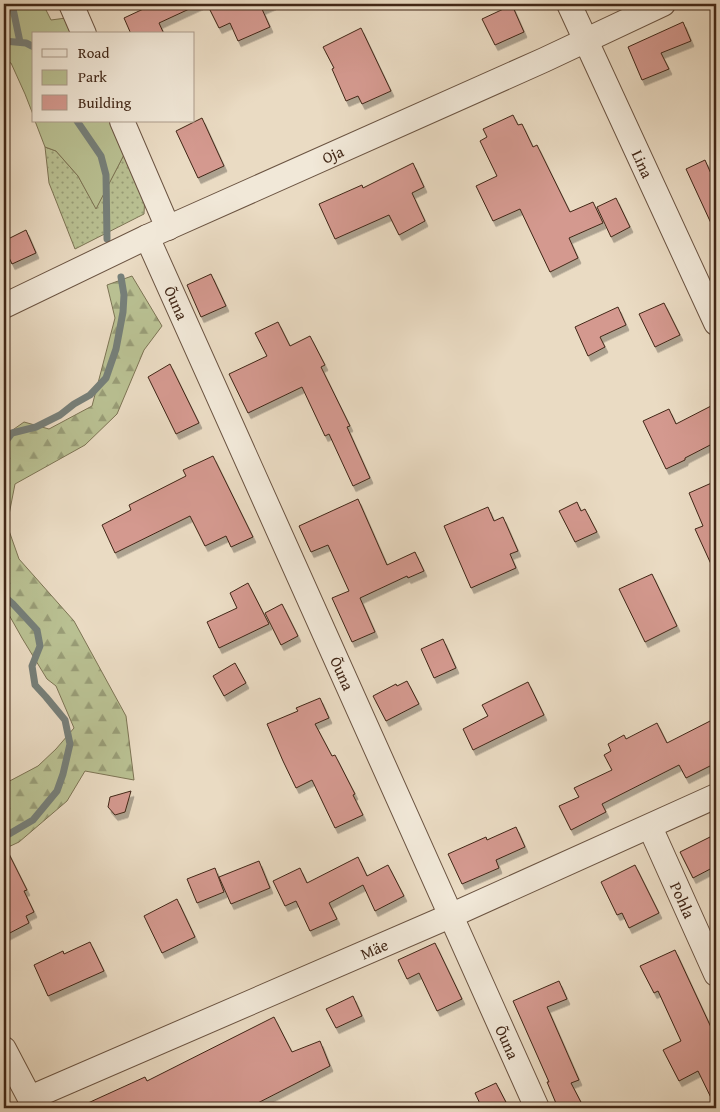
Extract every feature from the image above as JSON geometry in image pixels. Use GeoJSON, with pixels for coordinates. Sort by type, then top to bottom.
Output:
{"type":"FeatureCollection","features":[{"type":"Feature","properties":{"kind":"street"},"geometry":{"type":"LineString","coordinates":[[70,4],[83,32]]}},
{"type":"Feature","properties":{"kind":"street","name":"Lina"},"geometry":{"type":"LineString","coordinates":[[569,4],[716,324]]}},
{"type":"Feature","properties":{"kind":"street","name":"Oja"},"geometry":{"type":"LineString","coordinates":[[4,306],[146,238],[544,60],[662,4]]}},
{"type":"Feature","properties":{"kind":"street"},"geometry":{"type":"LineString","coordinates":[[122,122],[168,228]]}},
{"type":"Feature","properties":{"kind":"street","name":"Õuna"},"geometry":{"type":"LineString","coordinates":[[146,238],[537,1108]]}},
{"type":"Feature","properties":{"kind":"street","name":"Mäe"},"geometry":{"type":"LineString","coordinates":[[32,1103],[716,796]]}},
{"type":"Feature","properties":{"kind":"street","name":"Pohla"},"geometry":{"type":"LineString","coordinates":[[650,827],[716,974]]}},
{"type":"Feature","properties":{"kind":"street"},"geometry":{"type":"LineString","coordinates":[[4,1049],[32,1103]]}},
{"type":"Feature","properties":{"kind":"green space"},"geometry":{"type":"Polygon","coordinates":[[[4,4],[43,4],[51,20],[66,18],[72,32],[32,32],[32,112],[11,63],[4,61],[4,4]]]}},
{"type":"Feature","properties":{"kind":"green space"},"geometry":{"type":"Polygon","coordinates":[[[35,122],[116,122],[128,147],[96,209],[78,176],[56,151],[45,147],[35,122]]]}},
{"type":"Feature","properties":{"kind":"green space"},"geometry":{"type":"Polygon","coordinates":[[[45,147],[56,151],[78,176],[96,208],[128,147],[145,192],[144,214],[75,249],[49,183],[45,147]]]}},
{"type":"Feature","properties":{"kind":"green space"},"geometry":{"type":"Polygon","coordinates":[[[132,276],[162,326],[144,350],[117,414],[85,445],[15,484],[7,525],[19,559],[74,621],[126,716],[134,780],[85,771],[67,801],[19,842],[4,849],[4,784],[38,766],[74,728],[56,686],[47,679],[4,606],[4,436],[24,422],[49,429],[92,406],[115,318],[107,285],[132,276]]]}},
{"type":"Feature","properties":{"kind":"building"},"geometry":{"type":"Polygon","coordinates":[[[154,4],[200,4],[159,23],[163,32],[130,32],[124,18],[154,4]]]}},
{"type":"Feature","properties":{"kind":"building"},"geometry":{"type":"Polygon","coordinates":[[[207,4],[273,4],[262,9],[270,27],[238,41],[230,23],[219,28],[207,4]]]}},
{"type":"Feature","properties":{"kind":"building"},"geometry":{"type":"Polygon","coordinates":[[[512,5],[524,32],[495,45],[482,19],[512,5]]]}},
{"type":"Feature","properties":{"kind":"building"},"geometry":{"type":"Polygon","coordinates":[[[683,22],[691,41],[661,53],[669,69],[642,80],[628,47],[683,22]]]}},
{"type":"Feature","properties":{"kind":"building"},"geometry":{"type":"Polygon","coordinates":[[[361,28],[391,91],[362,104],[358,96],[346,101],[332,69],[334,68],[323,47],[361,28]]]}},
{"type":"Feature","properties":{"kind":"building"},"geometry":{"type":"Polygon","coordinates":[[[513,115],[518,125],[522,124],[533,147],[537,145],[570,212],[593,202],[603,223],[569,238],[578,258],[550,272],[520,209],[493,221],[476,186],[497,176],[480,141],[487,137],[483,129],[513,115]]]}},
{"type":"Feature","properties":{"kind":"building"},"geometry":{"type":"Polygon","coordinates":[[[202,118],[224,166],[198,178],[176,131],[202,118]]]}},
{"type":"Feature","properties":{"kind":"building"},"geometry":{"type":"Polygon","coordinates":[[[705,160],[716,185],[716,234],[686,169],[705,160]]]}},
{"type":"Feature","properties":{"kind":"building"},"geometry":{"type":"Polygon","coordinates":[[[413,163],[424,187],[412,193],[425,221],[399,235],[389,215],[335,239],[319,204],[362,185],[363,188],[413,163]]]}},
{"type":"Feature","properties":{"kind":"building"},"geometry":{"type":"Polygon","coordinates":[[[616,198],[630,227],[611,237],[597,207],[616,198]]]}},
{"type":"Feature","properties":{"kind":"building"},"geometry":{"type":"Polygon","coordinates":[[[26,230],[36,253],[12,264],[4,247],[4,241],[26,230]]]}},
{"type":"Feature","properties":{"kind":"building"},"geometry":{"type":"Polygon","coordinates":[[[211,274],[226,306],[201,317],[187,285],[211,274]]]}},
{"type":"Feature","properties":{"kind":"building"},"geometry":{"type":"Polygon","coordinates":[[[664,303],[680,335],[655,347],[639,314],[664,303]]]}},
{"type":"Feature","properties":{"kind":"building"},"geometry":{"type":"Polygon","coordinates":[[[618,307],[626,325],[600,337],[605,347],[588,356],[575,327],[618,307]]]}},
{"type":"Feature","properties":{"kind":"building"},"geometry":{"type":"Polygon","coordinates":[[[278,322],[290,346],[310,336],[325,365],[321,367],[350,426],[347,427],[370,478],[353,486],[329,434],[325,436],[302,387],[248,413],[229,374],[267,356],[255,333],[278,322]]]}},
{"type":"Feature","properties":{"kind":"building"},"geometry":{"type":"Polygon","coordinates":[[[170,364],[199,423],[176,434],[148,377],[170,364]]]}},
{"type":"Feature","properties":{"kind":"building"},"geometry":{"type":"Polygon","coordinates":[[[711,406],[716,417],[716,442],[666,469],[643,421],[669,409],[676,424],[711,406]]]}},
{"type":"Feature","properties":{"kind":"building"},"geometry":{"type":"Polygon","coordinates":[[[213,456],[253,537],[231,547],[226,536],[205,546],[190,516],[115,553],[102,525],[131,510],[129,505],[186,476],[183,470],[213,456]]]}},
{"type":"Feature","properties":{"kind":"building"},"geometry":{"type":"Polygon","coordinates":[[[716,481],[716,575],[695,529],[703,526],[689,493],[716,481]]]}},
{"type":"Feature","properties":{"kind":"building"},"geometry":{"type":"Polygon","coordinates":[[[358,499],[387,565],[415,552],[424,571],[408,578],[407,576],[360,598],[375,632],[352,642],[332,598],[349,591],[328,545],[311,552],[299,526],[358,499]]]}},
{"type":"Feature","properties":{"kind":"building"},"geometry":{"type":"Polygon","coordinates":[[[577,502],[581,511],[585,509],[597,532],[575,542],[559,511],[577,502]]]}},
{"type":"Feature","properties":{"kind":"building"},"geometry":{"type":"Polygon","coordinates":[[[488,507],[494,521],[503,517],[518,551],[510,554],[516,568],[471,588],[444,526],[488,507]]]}},
{"type":"Feature","properties":{"kind":"building"},"geometry":{"type":"Polygon","coordinates":[[[652,574],[677,626],[645,642],[619,589],[652,574]]]}},
{"type":"Feature","properties":{"kind":"building"},"geometry":{"type":"Polygon","coordinates":[[[248,583],[269,624],[219,648],[207,622],[237,608],[230,593],[248,583]]]}},
{"type":"Feature","properties":{"kind":"building"},"geometry":{"type":"Polygon","coordinates":[[[282,604],[298,636],[281,645],[265,613],[282,604]]]}},
{"type":"Feature","properties":{"kind":"building"},"geometry":{"type":"Polygon","coordinates":[[[443,639],[456,668],[434,678],[421,649],[443,639]]]}},
{"type":"Feature","properties":{"kind":"building"},"geometry":{"type":"Polygon","coordinates":[[[235,663],[246,683],[224,696],[213,676],[235,663]]]}},
{"type":"Feature","properties":{"kind":"building"},"geometry":{"type":"Polygon","coordinates":[[[407,681],[419,704],[386,721],[373,696],[396,684],[397,686],[407,681]]]}},
{"type":"Feature","properties":{"kind":"building"},"geometry":{"type":"Polygon","coordinates":[[[528,682],[544,715],[473,750],[463,729],[488,716],[482,705],[528,682]]]}},
{"type":"Feature","properties":{"kind":"building"},"geometry":{"type":"Polygon","coordinates":[[[320,698],[329,718],[315,724],[332,756],[335,755],[355,794],[353,795],[363,815],[335,828],[312,780],[296,788],[267,724],[298,711],[296,708],[320,698]]]}},
{"type":"Feature","properties":{"kind":"building"},"geometry":{"type":"Polygon","coordinates":[[[716,718],[716,763],[686,778],[679,765],[602,804],[606,812],[571,830],[559,806],[579,797],[574,788],[612,770],[604,755],[611,751],[608,744],[624,735],[626,739],[657,723],[667,743],[716,718]]]}},
{"type":"Feature","properties":{"kind":"building"},"geometry":{"type":"Polygon","coordinates":[[[131,791],[125,812],[115,815],[108,807],[110,797],[131,791]]]}},
{"type":"Feature","properties":{"kind":"building"},"geometry":{"type":"Polygon","coordinates":[[[516,827],[525,847],[496,860],[499,868],[462,884],[448,854],[486,837],[487,840],[516,827]]]}},
{"type":"Feature","properties":{"kind":"building"},"geometry":{"type":"Polygon","coordinates":[[[716,834],[716,866],[693,878],[680,852],[716,834]]]}},
{"type":"Feature","properties":{"kind":"building"},"geometry":{"type":"Polygon","coordinates":[[[4,844],[27,890],[24,891],[34,912],[26,916],[29,923],[4,936],[4,844]]]}},
{"type":"Feature","properties":{"kind":"building"},"geometry":{"type":"Polygon","coordinates":[[[358,857],[367,876],[388,865],[404,896],[375,911],[363,885],[329,903],[337,919],[310,931],[296,901],[285,906],[273,881],[300,868],[307,883],[358,857]]]}},
{"type":"Feature","properties":{"kind":"building"},"geometry":{"type":"Polygon","coordinates":[[[259,861],[270,888],[231,904],[219,877],[259,861]]]}},
{"type":"Feature","properties":{"kind":"building"},"geometry":{"type":"Polygon","coordinates":[[[635,865],[659,913],[629,928],[622,913],[617,915],[601,882],[635,865]]]}},
{"type":"Feature","properties":{"kind":"building"},"geometry":{"type":"Polygon","coordinates":[[[215,868],[224,892],[197,903],[187,879],[215,868]]]}},
{"type":"Feature","properties":{"kind":"building"},"geometry":{"type":"Polygon","coordinates":[[[177,899],[195,937],[162,953],[144,916],[177,899]]]}},
{"type":"Feature","properties":{"kind":"building"},"geometry":{"type":"Polygon","coordinates":[[[90,942],[104,971],[48,996],[34,965],[63,951],[64,954],[90,942]]]}},
{"type":"Feature","properties":{"kind":"building"},"geometry":{"type":"Polygon","coordinates":[[[435,943],[462,999],[437,1011],[419,973],[407,979],[398,960],[435,943]]]}},
{"type":"Feature","properties":{"kind":"building"},"geometry":{"type":"Polygon","coordinates":[[[675,950],[716,1038],[716,1108],[698,1071],[679,1081],[663,1050],[681,1041],[658,991],[654,993],[640,966],[675,950]]]}},
{"type":"Feature","properties":{"kind":"building"},"geometry":{"type":"Polygon","coordinates":[[[559,981],[567,999],[547,1007],[579,1080],[571,1083],[584,1108],[558,1108],[547,1082],[549,1082],[513,1001],[559,981]]]}},
{"type":"Feature","properties":{"kind":"building"},"geometry":{"type":"Polygon","coordinates":[[[353,996],[362,1016],[336,1028],[326,1009],[353,996]]]}},
{"type":"Feature","properties":{"kind":"building"},"geometry":{"type":"Polygon","coordinates":[[[274,1017],[292,1052],[320,1041],[330,1066],[248,1108],[77,1108],[145,1077],[147,1081],[274,1017]]]}},
{"type":"Feature","properties":{"kind":"building"},"geometry":{"type":"Polygon","coordinates":[[[496,1083],[509,1108],[482,1108],[475,1093],[496,1083]]]}},
{"type":"Feature","properties":{"kind":"waterway"},"geometry":{"type":"LineString","coordinates":[[12,4],[20,42]]}},
{"type":"Feature","properties":{"kind":"waterway"},"geometry":{"type":"LineString","coordinates":[[4,41],[26,43],[32,46]]}},
{"type":"Feature","properties":{"kind":"waterway"},"geometry":{"type":"LineString","coordinates":[[78,122],[101,156],[106,175],[107,239]]}},
{"type":"Feature","properties":{"kind":"waterway"},"geometry":{"type":"LineString","coordinates":[[4,444],[12,433],[36,427],[60,415],[90,395],[106,378],[116,349],[123,312],[124,295],[121,277]]}},
{"type":"Feature","properties":{"kind":"waterway"},"geometry":{"type":"LineString","coordinates":[[4,596],[37,630],[40,646],[32,666],[35,685],[65,720],[70,744],[57,791],[33,820],[4,837]]}}]}
